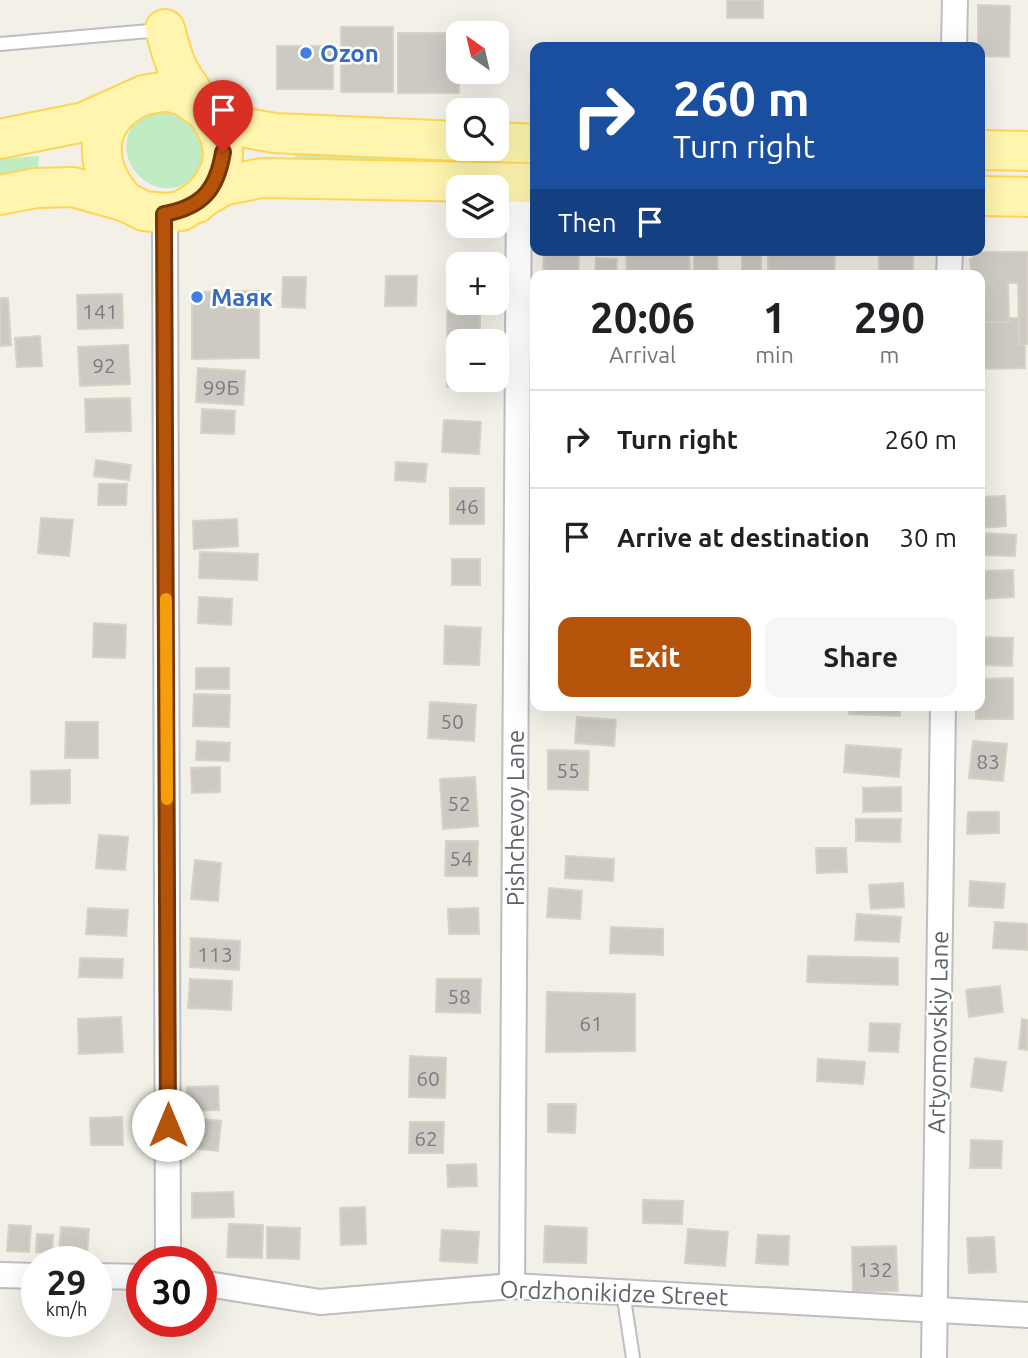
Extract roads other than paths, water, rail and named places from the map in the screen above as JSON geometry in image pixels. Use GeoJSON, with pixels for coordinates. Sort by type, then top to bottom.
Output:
{"type":"FeatureCollection","features":[{"type":"Feature","properties":{"kind":"main road"},"geometry":{"type":"LineString","coordinates":[[126,202],[113,189],[105,174],[101,155],[104,136],[112,118],[126,104],[144,94],[165,15]]}},
{"type":"Feature","properties":{"kind":"main road"},"geometry":{"type":"LineString","coordinates":[[165,15],[177,68],[213,119],[221,136],[223,152],[219,174],[211,189],[181,208]]}},
{"type":"Feature","properties":{"kind":"main road"},"geometry":{"type":"LineString","coordinates":[[0,139],[84,122],[144,94],[167,91],[200,104],[225,124],[274,133],[446,140]]}},
{"type":"Feature","properties":{"kind":"main road"},"geometry":{"type":"LineString","coordinates":[[509,143],[530,144]]}},
{"type":"Feature","properties":{"kind":"main road"},"geometry":{"type":"LineString","coordinates":[[985,150],[1028,151]]}},
{"type":"Feature","properties":{"kind":"main road"},"geometry":{"type":"LineString","coordinates":[[0,195],[36,188],[73,187],[126,202],[144,211],[181,208],[222,186],[262,178],[527,182]]}},
{"type":"Feature","properties":{"kind":"main road"},"geometry":{"type":"LineString","coordinates":[[985,196],[1028,197]]}},
{"type":"Feature","properties":{"kind":"street"},"geometry":{"type":"LineString","coordinates":[[954,42],[955,0]]}},
{"type":"Feature","properties":{"kind":"street","name":"Pishchevoy Lane"},"geometry":{"type":"LineString","coordinates":[[512,1286],[527,182]]}},
{"type":"Feature","properties":{"kind":"street"},"geometry":{"type":"LineString","coordinates":[[168,1246],[181,208]]}},
{"type":"Feature","properties":{"kind":"street","name":"Artyomovskiy Lane"},"geometry":{"type":"LineString","coordinates":[[934,1358],[943,711]]}},
{"type":"Feature","properties":{"kind":"street"},"geometry":{"type":"LineString","coordinates":[[0,1275],[21,1276]]}},
{"type":"Feature","properties":{"kind":"street","name":"Ordzhonikidze Street"},"geometry":{"type":"LineString","coordinates":[[217,1286],[320,1302],[512,1286],[1028,1315]]}},
{"type":"Feature","properties":{"kind":"lane"},"geometry":{"type":"LineString","coordinates":[[0,44],[165,15]]}},
{"type":"Feature","properties":{"kind":"lane"},"geometry":{"type":"LineString","coordinates":[[623,1292],[633,1358]]}},
{"type":"Feature","properties":{"kind":"place","name":"Ozon"},"geometry":{"type":"Point","coordinates":[306,53]}},
{"type":"Feature","properties":{"kind":"place","name":"Маяк"},"geometry":{"type":"Point","coordinates":[197,297]}}]}
